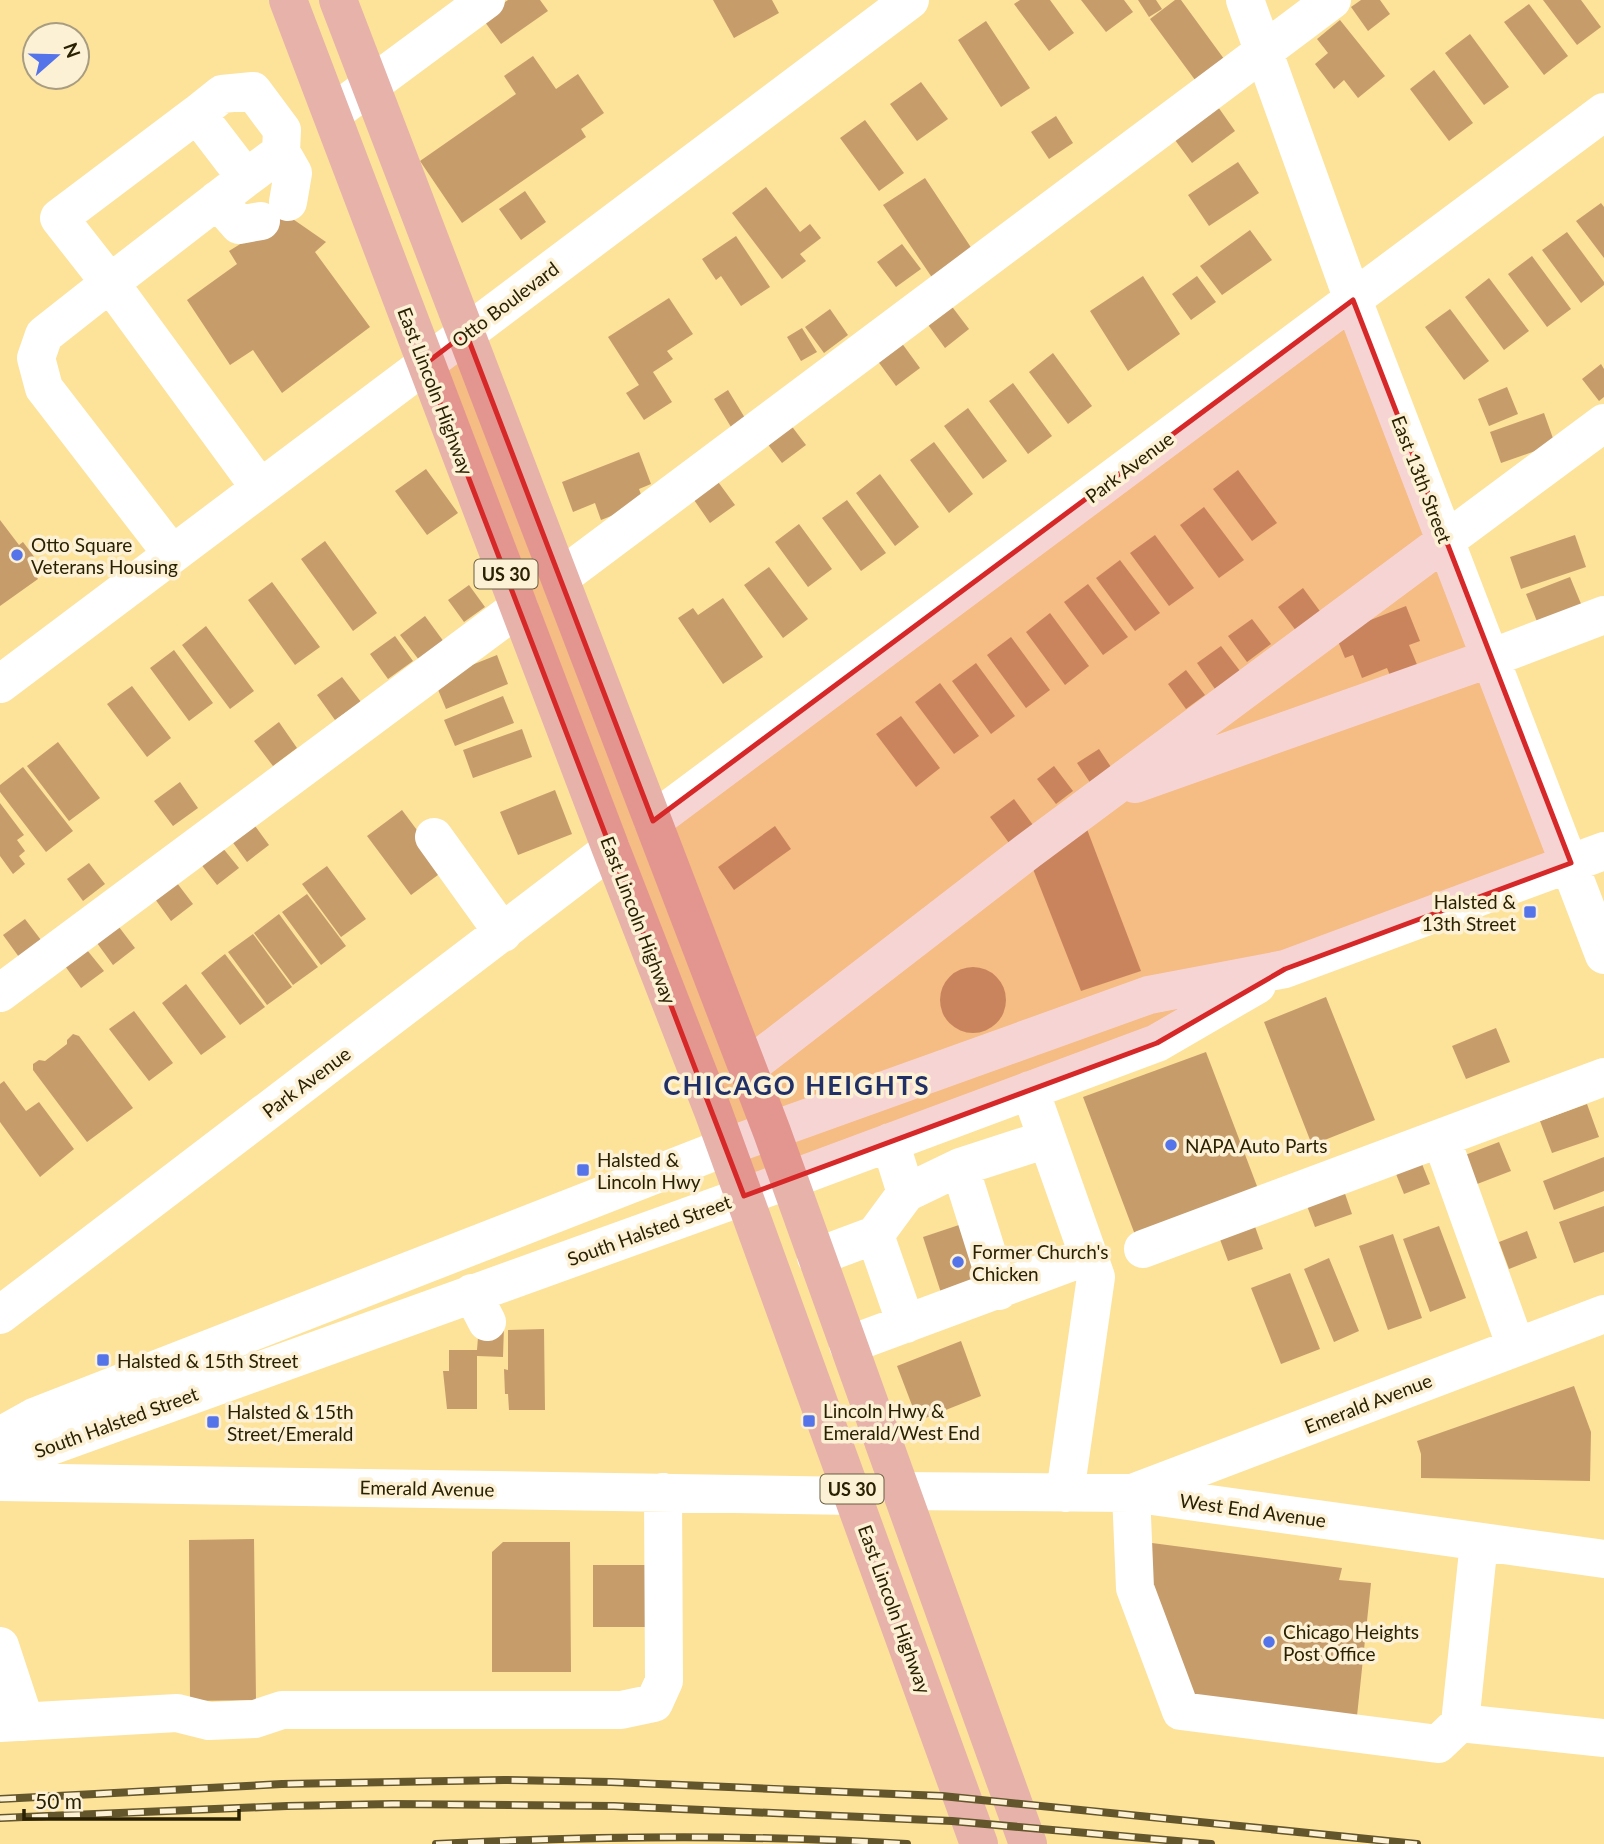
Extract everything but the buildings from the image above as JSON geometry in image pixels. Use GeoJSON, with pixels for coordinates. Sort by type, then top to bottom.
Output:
{"type":"FeatureCollection","features":[{"type":"Feature","properties":{"kind":"main road","name":"East Lincoln Highway"},"geometry":{"type":"LineString","coordinates":[[288,0],[726,1147],[979,1844]]}},
{"type":"Feature","properties":{"kind":"main road","name":"US 30"},"geometry":{"type":"LineString","coordinates":[[338,0],[772,1132],[1028,1844]]}},
{"type":"Feature","properties":{"kind":"street","name":"Otto Boulevard"},"geometry":{"type":"LineString","coordinates":[[0,684],[911,0]]}},
{"type":"Feature","properties":{"kind":"street","name":"East 13th Street"},"geometry":{"type":"LineString","coordinates":[[1245,0],[1353,300],[1491,658],[1587,857],[1604,955]]}},
{"type":"Feature","properties":{"kind":"street"},"geometry":{"type":"LineString","coordinates":[[560,578],[1332,0]]}},
{"type":"Feature","properties":{"kind":"street"},"geometry":{"type":"LineString","coordinates":[[332,114],[465,6]]}},
{"type":"Feature","properties":{"kind":"street"},"geometry":{"type":"LineString","coordinates":[[197,114],[232,189],[239,225],[275,211],[293,173],[281,152],[282,130],[253,90],[222,94],[59,218],[260,488]]}},
{"type":"Feature","properties":{"kind":"street","name":"Park Avenue"},"geometry":{"type":"LineString","coordinates":[[653,821],[1604,112]]}},
{"type":"Feature","properties":{"kind":"street"},"geometry":{"type":"LineString","coordinates":[[172,554],[44,388],[36,358],[44,335],[281,152]]}},
{"type":"Feature","properties":{"kind":"street"},"geometry":{"type":"LineString","coordinates":[[747,1068],[1099,797],[1604,423]]}},
{"type":"Feature","properties":{"kind":"street"},"geometry":{"type":"LineString","coordinates":[[0,993],[519,607]]}},
{"type":"Feature","properties":{"kind":"street"},"geometry":{"type":"LineString","coordinates":[[1099,797],[1491,658],[1604,615]]}},
{"type":"Feature","properties":{"kind":"street"},"geometry":{"type":"LineString","coordinates":[[434,837],[503,933]]}},
{"type":"Feature","properties":{"kind":"street","name":"Park Avenue"},"geometry":{"type":"LineString","coordinates":[[0,1315],[611,849]]}},
{"type":"Feature","properties":{"kind":"street","name":"South Halsted Street"},"geometry":{"type":"LineString","coordinates":[[0,1436],[34,1417],[726,1147],[1149,995],[1285,969],[1587,857]]}},
{"type":"Feature","properties":{"kind":"street","name":"South Halsted Street"},"geometry":{"type":"LineString","coordinates":[[0,1458],[34,1452],[480,1308],[744,1196],[1157,1043],[1285,969]]}},
{"type":"Feature","properties":{"kind":"street"},"geometry":{"type":"LineString","coordinates":[[1143,1249],[1604,1077]]}},
{"type":"Feature","properties":{"kind":"street"},"geometry":{"type":"LineString","coordinates":[[1030,1090],[1096,1277],[1065,1493]]}},
{"type":"Feature","properties":{"kind":"street"},"geometry":{"type":"LineString","coordinates":[[1441,1138],[1516,1347]]}},
{"type":"Feature","properties":{"kind":"street"},"geometry":{"type":"LineString","coordinates":[[816,1257],[875,1235],[906,1194],[960,1167],[1047,1139]]}},
{"type":"Feature","properties":{"kind":"street"},"geometry":{"type":"LineString","coordinates":[[890,1142],[906,1194]]}},
{"type":"Feature","properties":{"kind":"street"},"geometry":{"type":"LineString","coordinates":[[960,1167],[999,1291]]}},
{"type":"Feature","properties":{"kind":"street"},"geometry":{"type":"LineString","coordinates":[[875,1235],[906,1324]]}},
{"type":"Feature","properties":{"kind":"street"},"geometry":{"type":"LineString","coordinates":[[848,1345],[1088,1256]]}},
{"type":"Feature","properties":{"kind":"street","name":"Emerald Avenue"},"geometry":{"type":"LineString","coordinates":[[1131,1493],[1604,1314]]}},
{"type":"Feature","properties":{"kind":"street","name":"Emerald Avenue"},"geometry":{"type":"LineString","coordinates":[[0,1482],[854,1496]]}},
{"type":"Feature","properties":{"kind":"street"},"geometry":{"type":"LineString","coordinates":[[0,1646],[12,1722],[177,1713],[209,1721],[255,1719],[282,1710],[621,1710],[654,1703],[664,1681],[663,1492]]}},
{"type":"Feature","properties":{"kind":"street","name":"West End Avenue"},"geometry":{"type":"LineString","coordinates":[[900,1492],[1131,1493],[1604,1559]]}},
{"type":"Feature","properties":{"kind":"street"},"geometry":{"type":"LineString","coordinates":[[1131,1493],[1135,1588],[1181,1711],[1438,1744],[1460,1723],[1479,1542]]}},
{"type":"Feature","properties":{"kind":"street"},"geometry":{"type":"LineString","coordinates":[[1460,1723],[1604,1738]]}},
{"type":"Feature","properties":{"kind":"highlighted area"},"geometry":{"type":"Polygon","coordinates":[[[1353,300],[1571,863],[1285,969],[1157,1043],[744,1196],[425,364],[466,333],[653,821],[1353,300]]]}},
{"type":"Feature","properties":{"kind":"railway"},"geometry":{"type":"LineString","coordinates":[[0,1799],[282,1784],[504,1780],[611,1782],[942,1796],[1417,1844]]}},
{"type":"Feature","properties":{"kind":"railway"},"geometry":{"type":"LineString","coordinates":[[0,1818],[287,1806],[614,1806],[952,1821],[1211,1844]]}},
{"type":"Feature","properties":{"kind":"railway"},"geometry":{"type":"LineString","coordinates":[[436,1844],[671,1837],[907,1844]]}},
{"type":"Feature","properties":{"kind":"place","name":"Otto Square Veterans Housing"},"geometry":{"type":"Point","coordinates":[17,555]}},
{"type":"Feature","properties":{"kind":"place","name":"Halsted & 13th Street"},"geometry":{"type":"Point","coordinates":[1530,912]}},
{"type":"Feature","properties":{"kind":"place","name":"NAPA Auto Parts"},"geometry":{"type":"Point","coordinates":[1171,1145]}},
{"type":"Feature","properties":{"kind":"place","name":"Halsted & Lincoln Hwy"},"geometry":{"type":"Point","coordinates":[583,1170]}},
{"type":"Feature","properties":{"kind":"place","name":"Former Church's Chicken"},"geometry":{"type":"Point","coordinates":[958,1262]}},
{"type":"Feature","properties":{"kind":"place","name":"Halsted & 15th Street"},"geometry":{"type":"Point","coordinates":[103,1360]}},
{"type":"Feature","properties":{"kind":"place","name":"Lincoln Hwy & Emerald/West End"},"geometry":{"type":"Point","coordinates":[809,1421]}},
{"type":"Feature","properties":{"kind":"place","name":"Halsted & 15th Street/Emerald"},"geometry":{"type":"Point","coordinates":[213,1422]}},
{"type":"Feature","properties":{"kind":"place","name":"Chicago Heights Post Office"},"geometry":{"type":"Point","coordinates":[1269,1642]}},
{"type":"Feature","properties":{"kind":"district","name":"CHICAGO HEIGHTS"},"geometry":{"type":"Point","coordinates":[797,1085]}}]}
